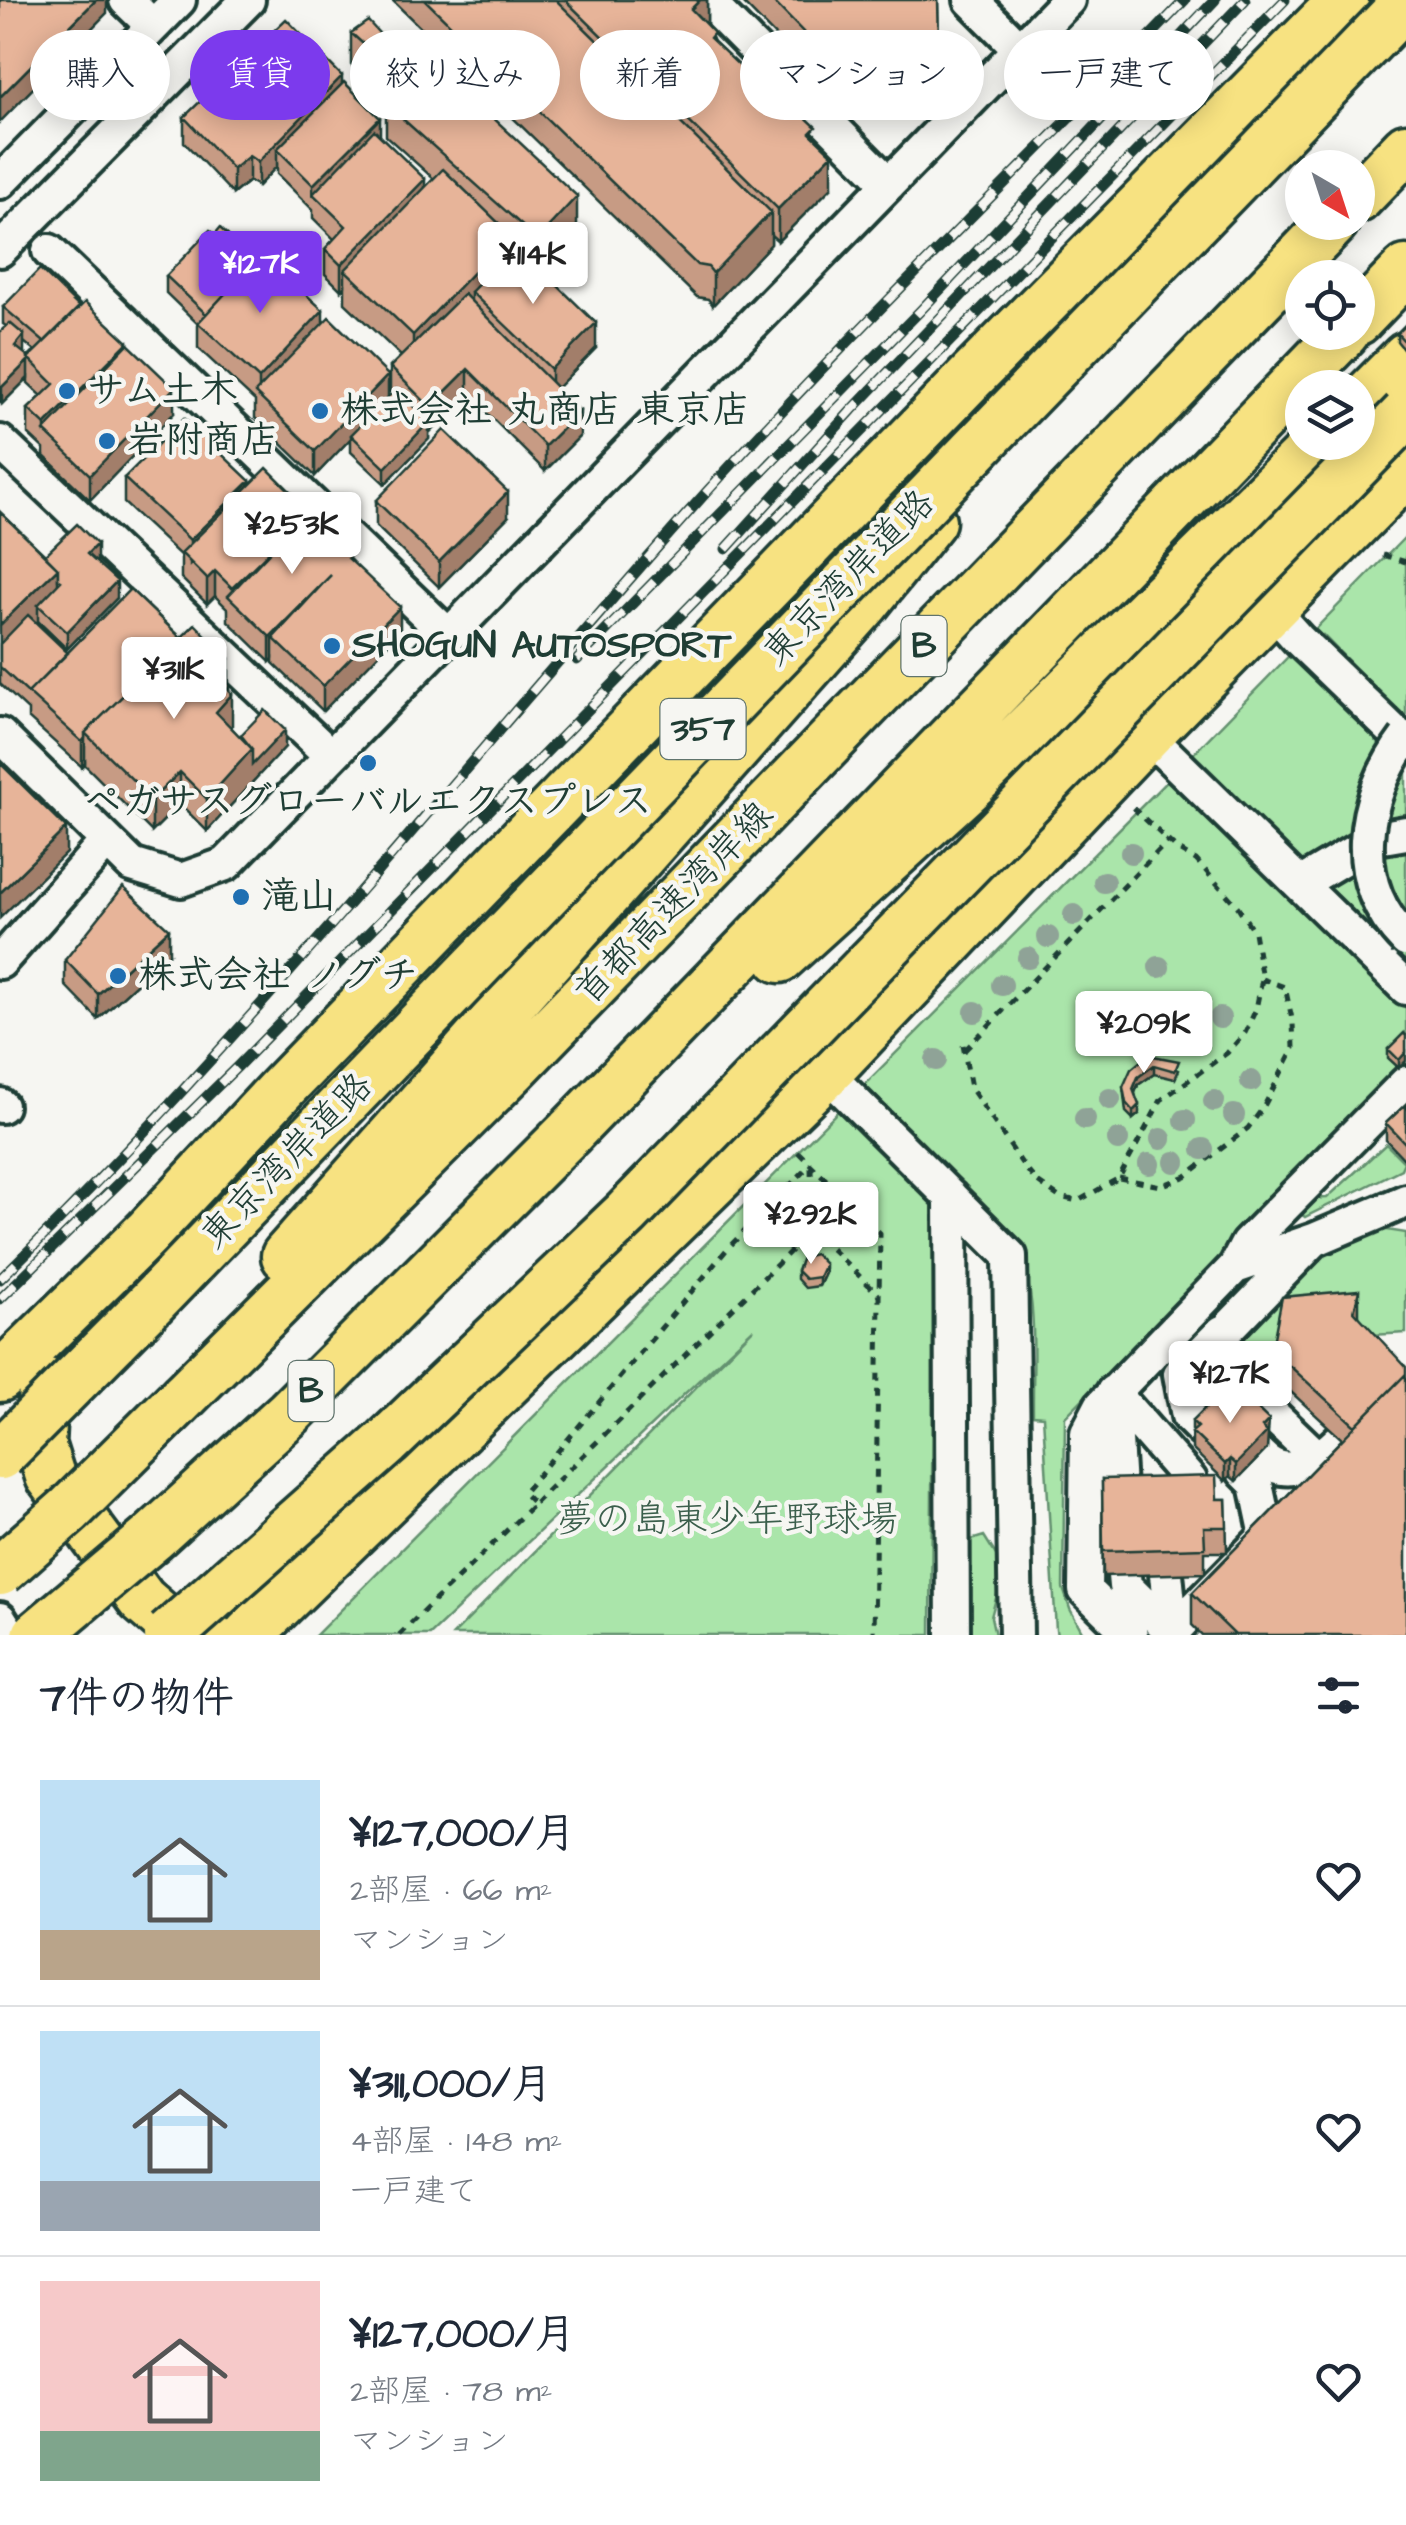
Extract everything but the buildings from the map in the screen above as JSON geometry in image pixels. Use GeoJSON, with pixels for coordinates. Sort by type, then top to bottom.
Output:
{"type":"FeatureCollection","features":[{"type":"Feature","properties":{"kind":"highway","name":"357"},"geometry":{"type":"LineString","coordinates":[[0,1376],[146,1232],[942,406],[1344,0]]}},
{"type":"Feature","properties":{"kind":"highway","name":"東京湾岸道路"},"geometry":{"type":"LineString","coordinates":[[0,1455],[1406,3]]}},
{"type":"Feature","properties":{"kind":"highway"},"geometry":{"type":"LineString","coordinates":[[184,1396],[216,1340],[301,1237],[891,571],[1028,402],[1154,230],[1186,182],[1204,145]]}},
{"type":"Feature","properties":{"kind":"highway"},"geometry":{"type":"LineString","coordinates":[[1375,180],[1406,148]]}},
{"type":"Feature","properties":{"kind":"highway","name":"首都高速湾岸線"},"geometry":{"type":"LineString","coordinates":[[0,1571],[69,1510],[514,1069],[1317,240]]}},
{"type":"Feature","properties":{"kind":"highway"},"geometry":{"type":"LineString","coordinates":[[1375,302],[1406,270]]}},
{"type":"Feature","properties":{"kind":"highway","name":"B"},"geometry":{"type":"LineString","coordinates":[[38,1635],[289,1413],[570,1132],[1328,350]]}},
{"type":"Feature","properties":{"kind":"highway"},"geometry":{"type":"LineString","coordinates":[[1375,388],[1406,357]]}},
{"type":"Feature","properties":{"kind":"highway"},"geometry":{"type":"LineString","coordinates":[[170,1635],[387,1442],[626,1214],[1406,414]]}},
{"type":"Feature","properties":{"kind":"highway"},"geometry":{"type":"LineString","coordinates":[[570,1132],[645,1080],[959,796],[1301,460]]}},
{"type":"Feature","properties":{"kind":"highway"},"geometry":{"type":"LineString","coordinates":[[237,1635],[248,1635],[826,1073],[1148,735],[1406,472]]}},
{"type":"Feature","properties":{"kind":"highway"},"geometry":{"type":"LineString","coordinates":[[146,1232],[43,1388],[40,1444],[50,1476],[142,1600],[164,1619],[208,1635]]}},
{"type":"Feature","properties":{"kind":"street"},"geometry":{"type":"LineString","coordinates":[[126,0],[153,26]]}},
{"type":"Feature","properties":{"kind":"street"},"geometry":{"type":"LineString","coordinates":[[0,182],[179,0]]}},
{"type":"Feature","properties":{"kind":"street"},"geometry":{"type":"LineString","coordinates":[[0,250],[248,0]]}},
{"type":"Feature","properties":{"kind":"street"},"geometry":{"type":"LineString","coordinates":[[706,0],[889,184]]}},
{"type":"Feature","properties":{"kind":"street"},"geometry":{"type":"LineString","coordinates":[[971,0],[1004,34]]}},
{"type":"Feature","properties":{"kind":"street"},"geometry":{"type":"LineString","coordinates":[[1039,30],[1068,0]]}},
{"type":"Feature","properties":{"kind":"street"},"geometry":{"type":"LineString","coordinates":[[0,735],[132,865],[180,880],[226,864],[1004,66]]}},
{"type":"Feature","properties":{"kind":"street"},"geometry":{"type":"LineString","coordinates":[[49,252],[448,636]]}},
{"type":"Feature","properties":{"kind":"street"},"geometry":{"type":"LineString","coordinates":[[0,442],[331,756]]}},
{"type":"Feature","properties":{"kind":"street"},"geometry":{"type":"LineString","coordinates":[[1271,608],[1298,639],[1406,740],[1376,790],[1365,844],[1381,910],[1406,940]]}},
{"type":"Feature","properties":{"kind":"street"},"geometry":{"type":"LineString","coordinates":[[1148,735],[1406,988]]}},
{"type":"Feature","properties":{"kind":"street"},"geometry":{"type":"LineString","coordinates":[[1300,884],[1377,838],[1398,832],[1406,834]]}},
{"type":"Feature","properties":{"kind":"street"},"geometry":{"type":"LineString","coordinates":[[0,962],[108,841]]}},
{"type":"Feature","properties":{"kind":"street"},"geometry":{"type":"LineString","coordinates":[[826,1073],[1010,1256],[1016,1635]]}},
{"type":"Feature","properties":{"kind":"street"},"geometry":{"type":"LineString","coordinates":[[1131,1635],[1085,1590],[1087,1433],[1100,1406],[1235,1267],[1247,1244],[1406,1082]]}},
{"type":"Feature","properties":{"kind":"street"},"geometry":{"type":"LineString","coordinates":[[951,1197],[953,1635]]}},
{"type":"Feature","properties":{"kind":"street"},"geometry":{"type":"LineString","coordinates":[[1235,1267],[1314,1240],[1406,1201]]}},
{"type":"Feature","properties":{"kind":"street"},"geometry":{"type":"LineString","coordinates":[[1209,1420],[1188,1416],[1180,1374],[1314,1240]]}},
{"type":"Feature","properties":{"kind":"street"},"geometry":{"type":"LineString","coordinates":[[1173,1634],[1186,1584],[1260,1542],[1266,1530],[1252,1464],[1304,1467],[1331,1449],[1223,1366],[1215,1350],[1222,1332]]}},
{"type":"Feature","properties":{"kind":"street"},"geometry":{"type":"LineString","coordinates":[[1113,1392],[1190,1480],[1176,1502]]}},
{"type":"Feature","properties":{"kind":"street"},"geometry":{"type":"LineString","coordinates":[[1113,1392],[1120,1504]]}},
{"type":"Feature","properties":{"kind":"street"},"geometry":{"type":"LineString","coordinates":[[1124,1575],[1125,1586],[1173,1634]]}},
{"type":"Feature","properties":{"kind":"street"},"geometry":{"type":"LineString","coordinates":[[1173,1634],[1186,1584]]}},
{"type":"Feature","properties":{"kind":"street"},"geometry":{"type":"LineString","coordinates":[[0,1619],[10,1635]]}},
{"type":"Feature","properties":{"kind":"path"},"geometry":{"type":"LineString","coordinates":[[1383,555],[1406,562]]}},
{"type":"Feature","properties":{"kind":"path"},"geometry":{"type":"LineString","coordinates":[[1132,806],[1168,841],[1196,860],[1238,907],[1254,932],[1262,979],[1246,1034],[1227,1053],[1160,1100],[1118,1178],[1078,1201],[1060,1196],[1036,1181],[971,1088],[964,1048],[1168,841]]}},
{"type":"Feature","properties":{"kind":"path"},"geometry":{"type":"LineString","coordinates":[[1118,1178],[1160,1186],[1186,1176],[1232,1142],[1262,1108],[1294,1048],[1285,987],[1262,979]]}},
{"type":"Feature","properties":{"kind":"path"},"geometry":{"type":"LineString","coordinates":[[811,1164],[812,1230],[879,1295]]}},
{"type":"Feature","properties":{"kind":"path"},"geometry":{"type":"LineString","coordinates":[[811,1164],[880,1233],[874,1635]]}},
{"type":"Feature","properties":{"kind":"path"},"geometry":{"type":"LineString","coordinates":[[534,1504],[524,1493],[728,1248],[811,1164]]}},
{"type":"Feature","properties":{"kind":"path"},"geometry":{"type":"LineString","coordinates":[[400,1635],[812,1230]]}},
{"type":"Feature","properties":{"kind":"green space","name":"夢の島東少年野球場"},"geometry":{"type":"Polygon","coordinates":[[[1406,536],[1406,716],[1323,635],[1300,657],[1406,761],[1406,822],[1317,863],[1297,864],[1175,781],[1406,1008],[1406,1070],[1065,1417],[1063,1588],[1084,1635],[1057,1635],[1056,1630],[1043,1416],[1033,1415],[1033,1322],[1021,1255],[1011,1234],[872,1093],[849,1117],[934,1201],[931,1635],[453,1635],[753,1329],[430,1635],[316,1635],[1158,790],[1406,536]]]}},
{"type":"Feature","properties":{"kind":"green space"},"geometry":{"type":"Polygon","coordinates":[[[1392,845],[1406,845],[1406,971],[1327,893],[1327,885],[1392,845]]]}},
{"type":"Feature","properties":{"kind":"green space"},"geometry":{"type":"Polygon","coordinates":[[[1386,1144],[1404,1162],[1401,1169],[1305,1217],[1298,1212],[1307,1199],[1327,1198],[1386,1144]]]}},
{"type":"Feature","properties":{"kind":"green space"},"geometry":{"type":"Polygon","coordinates":[[[1381,1229],[1406,1233],[1406,1333],[1354,1336],[1358,1315],[1268,1390],[1244,1357],[1247,1333],[1323,1254],[1381,1229]]]}},
{"type":"Feature","properties":{"kind":"green space"},"geometry":{"type":"Polygon","coordinates":[[[984,1536],[1004,1568],[991,1617],[995,1635],[971,1635],[971,1540],[984,1536]]]}},
{"type":"Feature","properties":{"kind":"railway"},"geometry":{"type":"LineString","coordinates":[[0,1279],[91,1188],[265,1000],[745,450],[1185,0]]}},
{"type":"Feature","properties":{"kind":"railway"},"geometry":{"type":"LineString","coordinates":[[577,660],[920,311],[1215,0]]}},
{"type":"Feature","properties":{"kind":"railway"},"geometry":{"type":"LineString","coordinates":[[726,549],[852,410],[1245,0]]}},
{"type":"Feature","properties":{"kind":"railway"},"geometry":{"type":"LineString","coordinates":[[0,1299],[238,1066],[1285,0]]}},
{"type":"Feature","properties":{"kind":"place","name":"サム土木"},"geometry":{"type":"Point","coordinates":[67,391]}},
{"type":"Feature","properties":{"kind":"place","name":"株式会社 丸商店 東京店"},"geometry":{"type":"Point","coordinates":[320,411]}},
{"type":"Feature","properties":{"kind":"place","name":"岩附商店"},"geometry":{"type":"Point","coordinates":[107,441]}},
{"type":"Feature","properties":{"kind":"place","name":"SHOGUN AUTOSPORT"},"geometry":{"type":"Point","coordinates":[332,646]}},
{"type":"Feature","properties":{"kind":"place","name":"ペガサスグローバルエクスプレス"},"geometry":{"type":"Point","coordinates":[368,763]}},
{"type":"Feature","properties":{"kind":"place","name":"滝山"},"geometry":{"type":"Point","coordinates":[241,897]}},
{"type":"Feature","properties":{"kind":"place","name":"株式会社 ノグチ"},"geometry":{"type":"Point","coordinates":[118,976]}}]}
